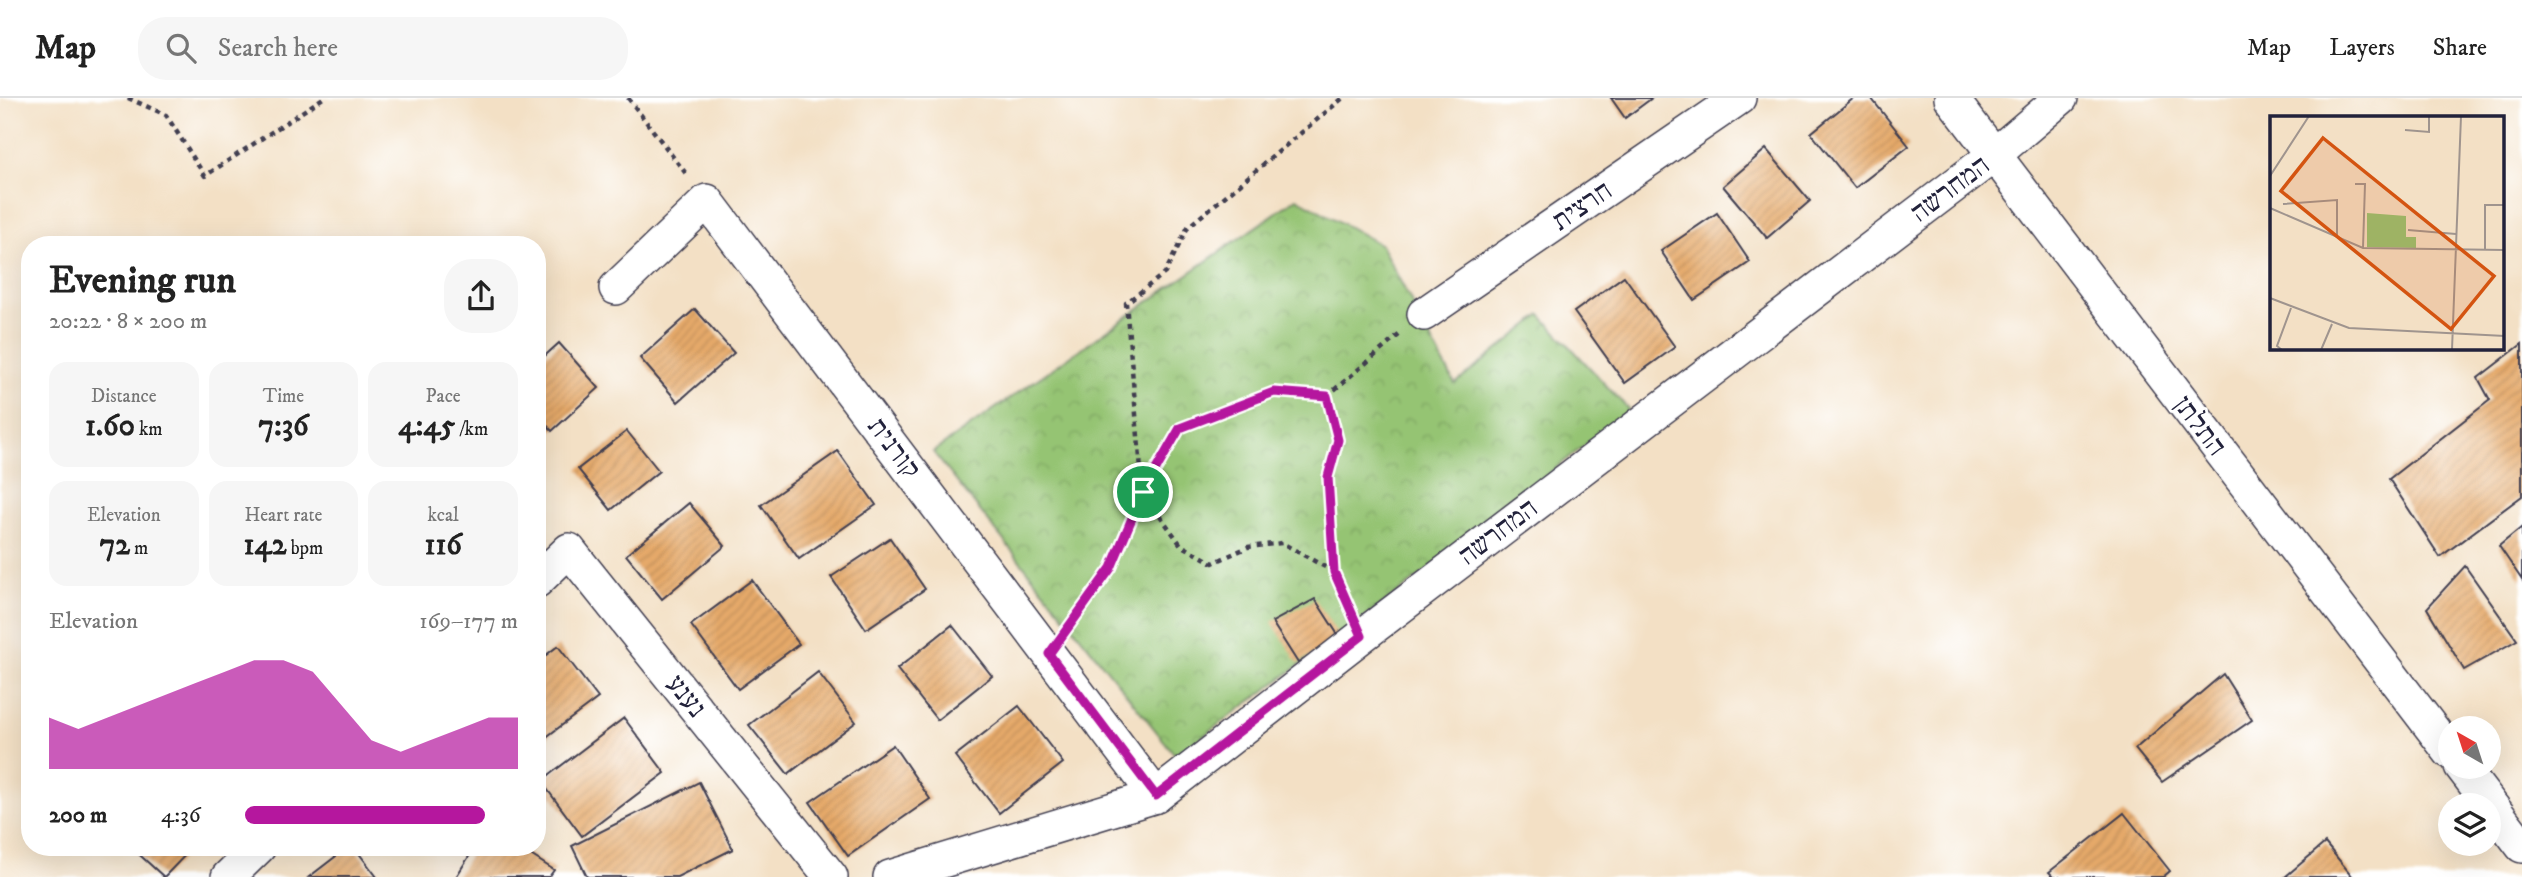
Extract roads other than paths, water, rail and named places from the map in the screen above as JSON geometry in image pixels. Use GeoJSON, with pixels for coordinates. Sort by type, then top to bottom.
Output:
{"type":"FeatureCollection","features":[{"type":"Feature","properties":{"kind":"street","name":"חרצית"},"geometry":{"type":"LineString","coordinates":[[1424,314],[1739,98]]}},
{"type":"Feature","properties":{"kind":"street","name":"התלתן"},"geometry":{"type":"LineString","coordinates":[[1951,98],[2438,736]]}},
{"type":"Feature","properties":{"kind":"street","name":"המחרשה"},"geometry":{"type":"LineString","coordinates":[[890,877],[1156,796],[1993,156],[2061,98]]}},
{"type":"Feature","properties":{"kind":"street","name":"קורנית"},"geometry":{"type":"LineString","coordinates":[[616,288],[707,201],[1156,796]]}},
{"type":"Feature","properties":{"kind":"street","name":"נענע"},"geometry":{"type":"LineString","coordinates":[[546,572],[569,550],[831,877]]}},
{"type":"Feature","properties":{"kind":"street"},"geometry":{"type":"LineString","coordinates":[[2471,779],[2522,846]]}},
{"type":"Feature","properties":{"kind":"street"},"geometry":{"type":"LineString","coordinates":[[228,877],[250,856]]}}]}
